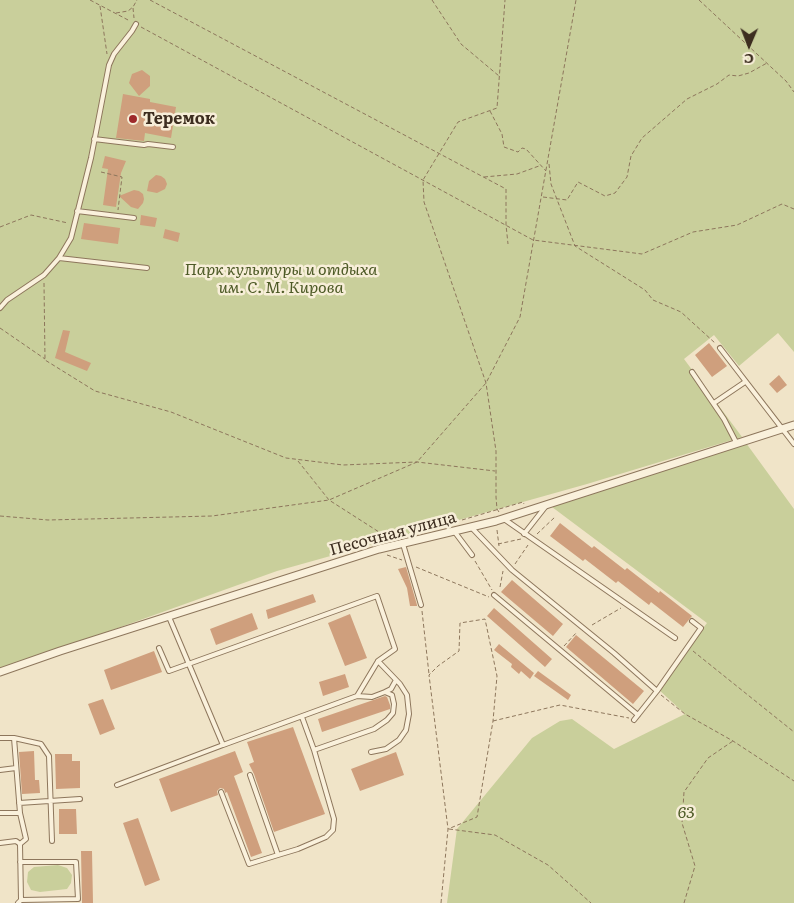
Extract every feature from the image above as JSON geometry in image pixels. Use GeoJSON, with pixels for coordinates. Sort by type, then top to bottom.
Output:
{"type":"FeatureCollection","features":[{"type":"Feature","properties":{"kind":"street","name":"Песочная улица"},"geometry":{"type":"LineString","coordinates":[[0,672],[379,549],[504,518],[794,425]]}},
{"type":"Feature","properties":{"kind":"lane"},"geometry":{"type":"LineString","coordinates":[[0,308],[7,300],[44,275],[59,258],[71,238],[109,64],[136,24]]}},
{"type":"Feature","properties":{"kind":"lane"},"geometry":{"type":"LineString","coordinates":[[94,139],[173,147]]}},
{"type":"Feature","properties":{"kind":"lane"},"geometry":{"type":"LineString","coordinates":[[77,211],[134,218]]}},
{"type":"Feature","properties":{"kind":"lane"},"geometry":{"type":"LineString","coordinates":[[59,258],[147,268]]}},
{"type":"Feature","properties":{"kind":"lane"},"geometry":{"type":"LineString","coordinates":[[720,348],[794,444]]}},
{"type":"Feature","properties":{"kind":"lane"},"geometry":{"type":"LineString","coordinates":[[692,372],[714,403],[737,444]]}},
{"type":"Feature","properties":{"kind":"lane"},"geometry":{"type":"LineString","coordinates":[[714,403],[745,382]]}},
{"type":"Feature","properties":{"kind":"lane"},"geometry":{"type":"LineString","coordinates":[[524,534],[547,504]]}},
{"type":"Feature","properties":{"kind":"lane"},"geometry":{"type":"LineString","coordinates":[[504,518],[524,534],[676,638]]}},
{"type":"Feature","properties":{"kind":"lane"},"geometry":{"type":"LineString","coordinates":[[471,527],[512,570],[585,629],[657,692]]}},
{"type":"Feature","properties":{"kind":"lane"},"geometry":{"type":"LineString","coordinates":[[454,531],[472,554]]}},
{"type":"Feature","properties":{"kind":"lane"},"geometry":{"type":"LineString","coordinates":[[403,544],[421,606]]}},
{"type":"Feature","properties":{"kind":"lane"},"geometry":{"type":"LineString","coordinates":[[159,648],[169,671],[376,596],[395,649],[378,661],[357,696]]}},
{"type":"Feature","properties":{"kind":"lane"},"geometry":{"type":"LineString","coordinates":[[493,597],[638,714]]}},
{"type":"Feature","properties":{"kind":"lane"},"geometry":{"type":"LineString","coordinates":[[169,617],[223,745]]}},
{"type":"Feature","properties":{"kind":"lane"},"geometry":{"type":"LineString","coordinates":[[634,720],[657,692],[701,628],[692,621]]}},
{"type":"Feature","properties":{"kind":"lane"},"geometry":{"type":"LineString","coordinates":[[371,752],[386,749],[400,740],[406,730],[409,714],[407,695],[378,661]]}},
{"type":"Feature","properties":{"kind":"lane"},"geometry":{"type":"LineString","coordinates":[[117,785],[357,696],[372,697],[391,689],[396,680]]}},
{"type":"Feature","properties":{"kind":"lane"},"geometry":{"type":"LineString","coordinates":[[314,750],[374,729],[387,720],[393,713],[394,704],[392,695],[385,692]]}},
{"type":"Feature","properties":{"kind":"lane"},"geometry":{"type":"LineString","coordinates":[[221,792],[249,864],[298,849],[326,837],[333,830],[334,819],[314,750],[302,717]]}},
{"type":"Feature","properties":{"kind":"lane"},"geometry":{"type":"LineString","coordinates":[[0,738],[14,738],[41,744],[49,756],[52,841]]}},
{"type":"Feature","properties":{"kind":"lane"},"geometry":{"type":"LineString","coordinates":[[14,738],[20,813],[26,839],[20,844]]}},
{"type":"Feature","properties":{"kind":"lane"},"geometry":{"type":"LineString","coordinates":[[0,770],[16,768]]}},
{"type":"Feature","properties":{"kind":"lane"},"geometry":{"type":"LineString","coordinates":[[250,775],[278,854]]}},
{"type":"Feature","properties":{"kind":"lane"},"geometry":{"type":"LineString","coordinates":[[19,803],[80,799]]}},
{"type":"Feature","properties":{"kind":"lane"},"geometry":{"type":"LineString","coordinates":[[0,813],[20,813]]}},
{"type":"Feature","properties":{"kind":"lane"},"geometry":{"type":"LineString","coordinates":[[0,842],[16,842],[20,844]]}},
{"type":"Feature","properties":{"kind":"lane"},"geometry":{"type":"LineString","coordinates":[[20,844],[20,862],[20,901],[78,899],[76,862],[20,862]]}},
{"type":"Feature","properties":{"kind":"path"},"geometry":{"type":"LineString","coordinates":[[90,0],[533,240],[642,254],[693,232],[737,225],[782,204],[794,209]]}},
{"type":"Feature","properties":{"kind":"path"},"geometry":{"type":"LineString","coordinates":[[113,12],[123,13],[133,8],[137,0]]}},
{"type":"Feature","properties":{"kind":"path"},"geometry":{"type":"LineString","coordinates":[[150,0],[506,189],[508,244]]}},
{"type":"Feature","properties":{"kind":"path"},"geometry":{"type":"LineString","coordinates":[[432,0],[461,44],[499,76]]}},
{"type":"Feature","properties":{"kind":"path"},"geometry":{"type":"LineString","coordinates":[[504,518],[497,509],[496,451],[486,383],[424,202],[423,180],[458,122],[497,108],[505,0]]}},
{"type":"Feature","properties":{"kind":"path"},"geometry":{"type":"LineString","coordinates":[[0,516],[48,520],[212,516],[329,500],[417,462],[486,383],[520,317],[576,0]]}},
{"type":"Feature","properties":{"kind":"path"},"geometry":{"type":"LineString","coordinates":[[699,0],[767,63],[794,92]]}},
{"type":"Feature","properties":{"kind":"path"},"geometry":{"type":"LineString","coordinates":[[100,5],[109,64]]}},
{"type":"Feature","properties":{"kind":"path"},"geometry":{"type":"LineString","coordinates":[[133,8],[136,24]]}},
{"type":"Feature","properties":{"kind":"path"},"geometry":{"type":"LineString","coordinates":[[542,197],[567,200],[578,182],[605,196],[615,193],[627,177],[631,156],[642,138],[687,99],[717,84],[729,75],[738,76],[749,73],[767,63]]}},
{"type":"Feature","properties":{"kind":"path"},"geometry":{"type":"LineString","coordinates":[[490,111],[502,134],[504,147],[518,152],[522,148],[526,150],[546,172]]}},
{"type":"Feature","properties":{"kind":"path"},"geometry":{"type":"LineString","coordinates":[[548,161],[551,184],[575,246],[645,290],[653,300],[681,312],[720,348]]}},
{"type":"Feature","properties":{"kind":"path"},"geometry":{"type":"LineString","coordinates":[[484,177],[517,174],[540,165]]}},
{"type":"Feature","properties":{"kind":"path"},"geometry":{"type":"LineString","coordinates":[[101,172],[122,177],[118,216]]}},
{"type":"Feature","properties":{"kind":"path"},"geometry":{"type":"LineString","coordinates":[[0,227],[31,215],[74,224]]}},
{"type":"Feature","properties":{"kind":"path"},"geometry":{"type":"LineString","coordinates":[[44,275],[45,360]]}},
{"type":"Feature","properties":{"kind":"path"},"geometry":{"type":"LineString","coordinates":[[0,328],[45,360],[95,390],[171,412],[286,458],[343,465],[417,462],[496,471]]}},
{"type":"Feature","properties":{"kind":"path"},"geometry":{"type":"LineString","coordinates":[[297,460],[329,500],[379,532],[390,547],[394,558]]}},
{"type":"Feature","properties":{"kind":"path"},"geometry":{"type":"LineString","coordinates":[[512,570],[530,538],[555,518]]}},
{"type":"Feature","properties":{"kind":"path"},"geometry":{"type":"LineString","coordinates":[[489,546],[530,538]]}},
{"type":"Feature","properties":{"kind":"path"},"geometry":{"type":"LineString","coordinates":[[379,549],[386,555],[493,597]]}},
{"type":"Feature","properties":{"kind":"path"},"geometry":{"type":"LineString","coordinates":[[472,554],[493,597]]}},
{"type":"Feature","properties":{"kind":"path"},"geometry":{"type":"LineString","coordinates":[[560,650],[576,633],[627,605]]}},
{"type":"Feature","properties":{"kind":"path"},"geometry":{"type":"LineString","coordinates":[[421,606],[448,829],[441,903]]}},
{"type":"Feature","properties":{"kind":"path"},"geometry":{"type":"LineString","coordinates":[[429,675],[459,651],[460,623],[485,619],[497,676],[493,721],[477,817],[448,829]]}},
{"type":"Feature","properties":{"kind":"path"},"geometry":{"type":"LineString","coordinates":[[688,647],[794,732]]}},
{"type":"Feature","properties":{"kind":"path"},"geometry":{"type":"LineString","coordinates":[[657,692],[685,714],[733,741],[794,780]]}},
{"type":"Feature","properties":{"kind":"path"},"geometry":{"type":"LineString","coordinates":[[493,721],[560,705],[634,720]]}},
{"type":"Feature","properties":{"kind":"path"},"geometry":{"type":"LineString","coordinates":[[684,903],[695,866],[682,823],[684,792],[708,758],[733,741]]}},
{"type":"Feature","properties":{"kind":"path"},"geometry":{"type":"LineString","coordinates":[[448,829],[495,835],[548,864],[591,903]]}},
{"type":"Feature","properties":{"kind":"green space","name":"Парк культуры и отдыха им. С. М. Кирова"},"geometry":{"type":"Polygon","coordinates":[[[0,0],[794,0],[794,352],[778,333],[739,366],[714,335],[684,359],[742,437],[587,484],[277,571],[76,643],[0,668],[0,0]]]}},
{"type":"Feature","properties":{"kind":"green space","name":"63"},"geometry":{"type":"Polygon","coordinates":[[[746,443],[794,509],[794,903],[447,903],[457,829],[532,738],[560,721],[572,719],[614,749],[685,714],[657,688],[707,623],[552,507],[746,443]]]}},
{"type":"Feature","properties":{"kind":"green space"},"geometry":{"type":"Polygon","coordinates":[[[58,865],[67,868],[72,875],[71,883],[67,889],[40,892],[31,890],[27,882],[28,872],[34,867],[58,865]]]}},
{"type":"Feature","properties":{"kind":"building"},"geometry":{"type":"Polygon","coordinates":[[[142,70],[150,76],[150,86],[139,96],[129,83],[132,74],[142,70]]]}},
{"type":"Feature","properties":{"kind":"building"},"geometry":{"type":"Polygon","coordinates":[[[123,94],[150,99],[150,102],[176,107],[171,138],[145,133],[144,141],[116,138],[123,94]]]}},
{"type":"Feature","properties":{"kind":"building"},"geometry":{"type":"Polygon","coordinates":[[[105,156],[126,161],[121,173],[116,207],[103,205],[108,169],[102,168],[105,156]]]}},
{"type":"Feature","properties":{"kind":"building"},"geometry":{"type":"Polygon","coordinates":[[[156,175],[165,179],[167,184],[165,189],[157,193],[147,191],[149,181],[156,175]]]}},
{"type":"Feature","properties":{"kind":"building"},"geometry":{"type":"Polygon","coordinates":[[[134,190],[143,194],[143,203],[138,209],[131,207],[119,196],[134,190]]]}},
{"type":"Feature","properties":{"kind":"building"},"geometry":{"type":"Polygon","coordinates":[[[141,215],[157,218],[155,227],[140,225],[141,215]]]}},
{"type":"Feature","properties":{"kind":"building"},"geometry":{"type":"Polygon","coordinates":[[[84,223],[120,228],[118,244],[81,239],[84,223]]]}},
{"type":"Feature","properties":{"kind":"building"},"geometry":{"type":"Polygon","coordinates":[[[165,229],[180,233],[178,242],[163,238],[165,229]]]}},
{"type":"Feature","properties":{"kind":"building"},"geometry":{"type":"Polygon","coordinates":[[[63,330],[70,331],[65,352],[91,363],[87,371],[55,358],[63,330]]]}},
{"type":"Feature","properties":{"kind":"building"},"geometry":{"type":"Polygon","coordinates":[[[709,343],[727,366],[712,377],[695,355],[709,343]]]}},
{"type":"Feature","properties":{"kind":"building"},"geometry":{"type":"Polygon","coordinates":[[[779,375],[787,385],[777,393],[769,384],[779,375]]]}},
{"type":"Feature","properties":{"kind":"building"},"geometry":{"type":"Polygon","coordinates":[[[560,523],[592,548],[594,546],[625,570],[627,568],[659,593],[660,591],[692,616],[683,627],[651,602],[649,605],[585,559],[583,561],[550,536],[560,523]]]}},
{"type":"Feature","properties":{"kind":"building"},"geometry":{"type":"Polygon","coordinates":[[[406,567],[417,606],[410,606],[407,588],[398,569],[406,567]]]}},
{"type":"Feature","properties":{"kind":"building"},"geometry":{"type":"Polygon","coordinates":[[[512,580],[563,624],[553,636],[501,592],[512,580]]]}},
{"type":"Feature","properties":{"kind":"building"},"geometry":{"type":"Polygon","coordinates":[[[313,594],[316,602],[268,619],[266,610],[313,594]]]}},
{"type":"Feature","properties":{"kind":"building"},"geometry":{"type":"Polygon","coordinates":[[[494,608],[552,659],[545,667],[487,616],[494,608]]]}},
{"type":"Feature","properties":{"kind":"building"},"geometry":{"type":"Polygon","coordinates":[[[252,613],[258,629],[216,645],[210,629],[252,613]]]}},
{"type":"Feature","properties":{"kind":"building"},"geometry":{"type":"Polygon","coordinates":[[[350,614],[367,658],[345,666],[328,623],[350,614]]]}},
{"type":"Feature","properties":{"kind":"building"},"geometry":{"type":"Polygon","coordinates":[[[576,635],[644,691],[633,704],[566,647],[576,635]]]}},
{"type":"Feature","properties":{"kind":"building"},"geometry":{"type":"Polygon","coordinates":[[[499,644],[534,673],[530,679],[521,671],[519,674],[511,667],[512,664],[494,650],[499,644]]]}},
{"type":"Feature","properties":{"kind":"building"},"geometry":{"type":"Polygon","coordinates":[[[154,651],[162,672],[111,690],[104,670],[154,651]]]}},
{"type":"Feature","properties":{"kind":"building"},"geometry":{"type":"Polygon","coordinates":[[[538,671],[571,695],[568,700],[534,676],[538,671]]]}},
{"type":"Feature","properties":{"kind":"building"},"geometry":{"type":"Polygon","coordinates":[[[345,674],[349,687],[323,696],[319,682],[345,674]]]}},
{"type":"Feature","properties":{"kind":"building"},"geometry":{"type":"Polygon","coordinates":[[[385,696],[387,697],[390,709],[322,732],[318,719],[385,696]]]}},
{"type":"Feature","properties":{"kind":"building"},"geometry":{"type":"Polygon","coordinates":[[[103,699],[115,729],[100,735],[88,704],[103,699]]]}},
{"type":"Feature","properties":{"kind":"building"},"geometry":{"type":"Polygon","coordinates":[[[293,727],[325,814],[274,832],[249,764],[254,762],[247,742],[293,727]]]}},
{"type":"Feature","properties":{"kind":"building"},"geometry":{"type":"Polygon","coordinates":[[[34,751],[35,780],[39,780],[40,793],[22,794],[19,752],[34,751]]]}},
{"type":"Feature","properties":{"kind":"building"},"geometry":{"type":"Polygon","coordinates":[[[235,751],[243,772],[234,776],[262,853],[251,857],[227,792],[225,793],[224,789],[220,788],[217,791],[218,795],[171,812],[159,779],[235,751]]]}},
{"type":"Feature","properties":{"kind":"building"},"geometry":{"type":"Polygon","coordinates":[[[396,752],[404,775],[360,791],[351,769],[396,752]]]}},
{"type":"Feature","properties":{"kind":"building"},"geometry":{"type":"Polygon","coordinates":[[[55,754],[72,754],[72,761],[80,761],[80,788],[56,789],[55,754]]]}},
{"type":"Feature","properties":{"kind":"building"},"geometry":{"type":"Polygon","coordinates":[[[59,809],[76,809],[77,834],[59,834],[59,809]]]}},
{"type":"Feature","properties":{"kind":"building"},"geometry":{"type":"Polygon","coordinates":[[[138,818],[160,880],[145,886],[123,823],[138,818]]]}},
{"type":"Feature","properties":{"kind":"building"},"geometry":{"type":"Polygon","coordinates":[[[81,851],[92,851],[93,903],[82,903],[81,851]]]}},
{"type":"Feature","properties":{"kind":"place","name":"Теремок"},"geometry":{"type":"Point","coordinates":[133,119]}}]}
